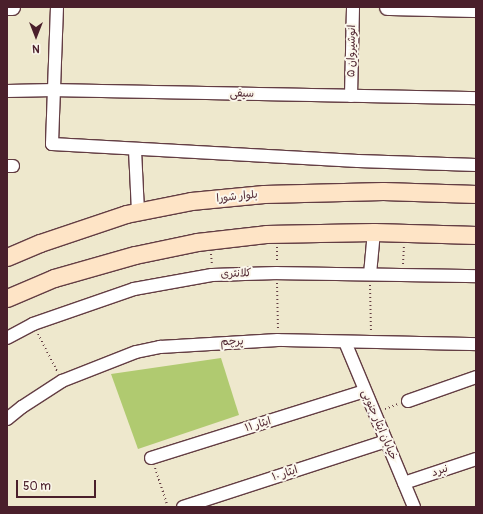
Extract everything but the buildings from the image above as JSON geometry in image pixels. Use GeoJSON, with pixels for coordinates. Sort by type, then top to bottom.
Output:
{"type":"FeatureCollection","features":[{"type":"Feature","properties":{"kind":"main road","name":"بلوار شورا"},"geometry":{"type":"LineString","coordinates":[[7,257],[40,243],[138,212],[191,201],[264,194],[383,191],[476,194]]}},
{"type":"Feature","properties":{"kind":"main road"},"geometry":{"type":"LineString","coordinates":[[7,298],[54,278],[135,254],[210,241],[277,234],[374,232],[476,235]]}},
{"type":"Feature","properties":{"kind":"street"},"geometry":{"type":"LineString","coordinates":[[7,7],[12,7]]}},
{"type":"Feature","properties":{"kind":"street"},"geometry":{"type":"LineString","coordinates":[[57,7],[52,144],[135,150],[476,165]]}},
{"type":"Feature","properties":{"kind":"street","name":"انوشیروان ۵"},"geometry":{"type":"LineString","coordinates":[[351,96],[353,7]]}},
{"type":"Feature","properties":{"kind":"street"},"geometry":{"type":"LineString","coordinates":[[387,7],[476,9]]}},
{"type":"Feature","properties":{"kind":"street","name":"سیفی"},"geometry":{"type":"LineString","coordinates":[[7,91],[55,90],[476,98]]}},
{"type":"Feature","properties":{"kind":"street"},"geometry":{"type":"LineString","coordinates":[[135,150],[138,212]]}},
{"type":"Feature","properties":{"kind":"street"},"geometry":{"type":"LineString","coordinates":[[370,274],[374,232]]}},
{"type":"Feature","properties":{"kind":"street","name":"کلانتری"},"geometry":{"type":"LineString","coordinates":[[7,338],[33,324],[134,289],[212,275],[277,273],[476,276]]}},
{"type":"Feature","properties":{"kind":"street","name":"پرچم"},"geometry":{"type":"LineString","coordinates":[[7,419],[22,407],[62,381],[136,352],[160,347],[278,340],[476,344]]}},
{"type":"Feature","properties":{"kind":"street","name":"خیابان ایثار جنوبی"},"geometry":{"type":"LineString","coordinates":[[345,342],[414,507]]}},
{"type":"Feature","properties":{"kind":"street"},"geometry":{"type":"LineString","coordinates":[[408,401],[476,376]]}},
{"type":"Feature","properties":{"kind":"street","name":"ایثار ۱۱"},"geometry":{"type":"LineString","coordinates":[[151,458],[365,391]]}},
{"type":"Feature","properties":{"kind":"street","name":"ایثار ۱۰"},"geometry":{"type":"LineString","coordinates":[[183,507],[386,441]]}},
{"type":"Feature","properties":{"kind":"street","name":"نبرد"},"geometry":{"type":"LineString","coordinates":[[404,484],[476,459]]}},
{"type":"Feature","properties":{"kind":"path"},"geometry":{"type":"LineString","coordinates":[[403,275],[405,233]]}},
{"type":"Feature","properties":{"kind":"path"},"geometry":{"type":"LineString","coordinates":[[277,234],[278,340]]}},
{"type":"Feature","properties":{"kind":"path"},"geometry":{"type":"LineString","coordinates":[[210,241],[212,275]]}},
{"type":"Feature","properties":{"kind":"path"},"geometry":{"type":"LineString","coordinates":[[370,274],[371,342]]}},
{"type":"Feature","properties":{"kind":"path"},"geometry":{"type":"LineString","coordinates":[[33,324],[62,381]]}},
{"type":"Feature","properties":{"kind":"path"},"geometry":{"type":"LineString","coordinates":[[374,413],[408,401]]}},
{"type":"Feature","properties":{"kind":"path"},"geometry":{"type":"LineString","coordinates":[[151,458],[168,507]]}},
{"type":"Feature","properties":{"kind":"green space"},"geometry":{"type":"Polygon","coordinates":[[[221,358],[239,415],[138,449],[111,374],[221,358]]]}}]}
